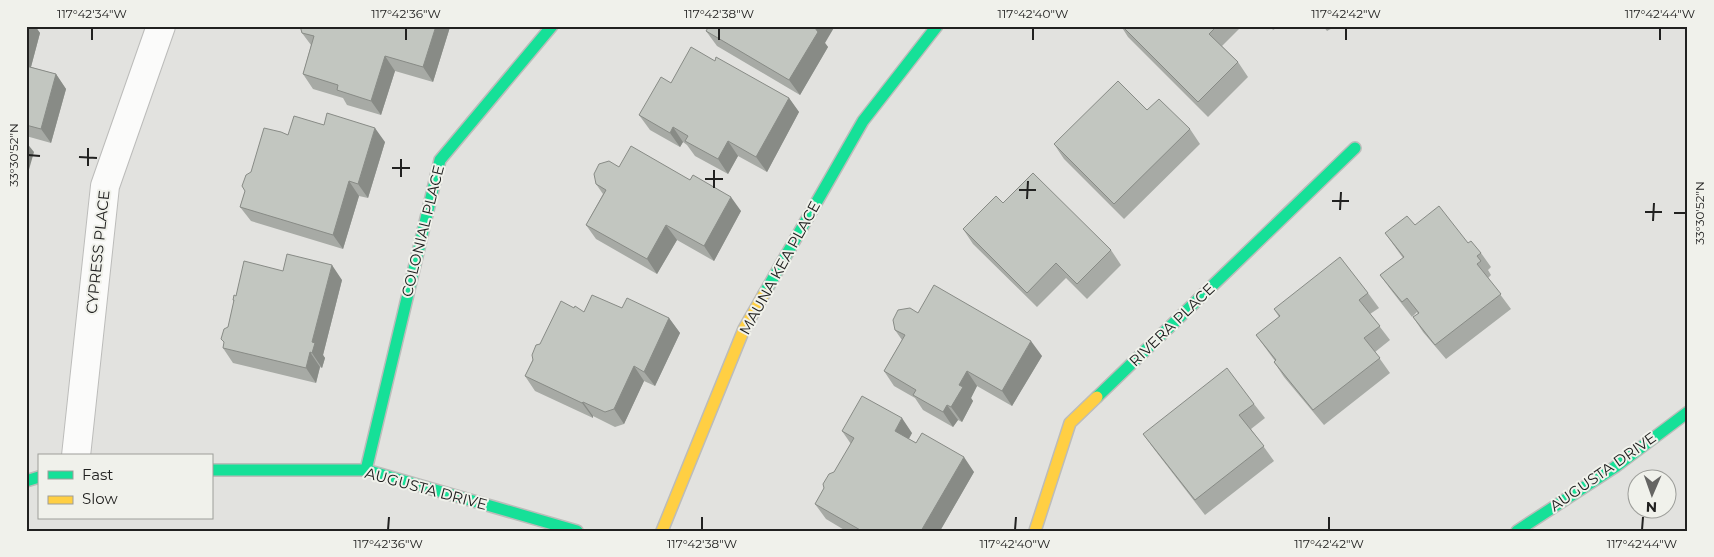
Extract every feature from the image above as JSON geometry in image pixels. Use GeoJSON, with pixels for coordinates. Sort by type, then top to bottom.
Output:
{"type":"FeatureCollection","features":[{"type":"Feature","properties":{"kind":"street","name":"CYPRESS PLACE"},"geometry":{"type":"LineString","coordinates":[[76,454],[105,186],[161,26]]}},
{"type":"Feature","properties":{"kind":"street","name":"COLONIAL PLACE"},"geometry":{"type":"LineString","coordinates":[[366,470],[440,160],[552,26]]}},
{"type":"Feature","properties":{"kind":"street","name":"MAUNA KEA PLACE"},"geometry":{"type":"LineString","coordinates":[[662,531],[744,329],[863,121],[936,26]]}},
{"type":"Feature","properties":{"kind":"street","name":"RIVERA PLACE"},"geometry":{"type":"LineString","coordinates":[[1035,531],[1070,423],[1355,148]]}},
{"type":"Feature","properties":{"kind":"street","name":"AUGUSTA DRIVE"},"geometry":{"type":"LineString","coordinates":[[1517,531],[1615,467],[1688,412]]}},
{"type":"Feature","properties":{"kind":"street","name":"AUGUSTA DRIVE"},"geometry":{"type":"LineString","coordinates":[[212,470],[366,470],[577,531]]}},
{"type":"Feature","properties":{"kind":"street"},"geometry":{"type":"LineString","coordinates":[[26,481],[38,477]]}},
{"type":"Feature","properties":{"kind":"building"},"geometry":{"type":"Polygon","coordinates":[[[300,26],[436,26],[423,67],[385,56],[371,101],[337,90],[338,85],[303,74],[314,36],[302,33],[300,26]]]}},
{"type":"Feature","properties":{"kind":"building"},"geometry":{"type":"Polygon","coordinates":[[[709,26],[816,26],[815,28],[818,32],[789,80],[706,31],[709,26]]]}},
{"type":"Feature","properties":{"kind":"building"},"geometry":{"type":"Polygon","coordinates":[[[1122,26],[1217,26],[1209,34],[1238,62],[1198,102],[1122,26]]]}},
{"type":"Feature","properties":{"kind":"building"},"geometry":{"type":"Polygon","coordinates":[[[691,47],[715,61],[716,57],[789,98],[756,157],[728,141],[718,159],[685,141],[688,136],[673,127],[670,133],[639,115],[661,77],[671,83],[691,47]]]}},
{"type":"Feature","properties":{"kind":"building"},"geometry":{"type":"Polygon","coordinates":[[[26,66],[56,74],[41,129],[26,125],[26,66]]]}},
{"type":"Feature","properties":{"kind":"building"},"geometry":{"type":"Polygon","coordinates":[[[1118,81],[1147,110],[1159,99],[1190,129],[1114,204],[1054,144],[1118,81]]]}},
{"type":"Feature","properties":{"kind":"building"},"geometry":{"type":"Polygon","coordinates":[[[327,113],[375,128],[358,184],[349,181],[333,235],[240,207],[245,191],[242,186],[246,175],[251,172],[264,128],[288,135],[294,116],[324,125],[327,113]]]}},
{"type":"Feature","properties":{"kind":"building"},"geometry":{"type":"Polygon","coordinates":[[[631,146],[690,180],[693,175],[731,197],[704,246],[666,225],[647,259],[586,225],[606,190],[596,184],[594,174],[599,164],[609,161],[619,167],[631,146]]]}},
{"type":"Feature","properties":{"kind":"building"},"geometry":{"type":"Polygon","coordinates":[[[1033,173],[1111,250],[1077,284],[1056,263],[1027,293],[963,229],[996,196],[1003,203],[1033,173]]]}},
{"type":"Feature","properties":{"kind":"building"},"geometry":{"type":"Polygon","coordinates":[[[1439,206],[1468,243],[1471,241],[1481,253],[1477,256],[1481,261],[1477,264],[1501,294],[1435,345],[1413,317],[1419,313],[1407,298],[1402,302],[1380,275],[1404,257],[1385,233],[1407,216],[1415,225],[1439,206]]]}},
{"type":"Feature","properties":{"kind":"building"},"geometry":{"type":"Polygon","coordinates":[[[287,254],[332,265],[312,342],[315,343],[312,353],[310,352],[306,368],[223,348],[224,342],[221,339],[224,329],[228,327],[234,295],[236,296],[244,261],[283,271],[287,254]]]}},
{"type":"Feature","properties":{"kind":"building"},"geometry":{"type":"Polygon","coordinates":[[[1340,257],[1368,293],[1359,300],[1380,326],[1364,338],[1380,358],[1313,410],[1274,362],[1276,360],[1256,335],[1280,316],[1274,309],[1340,257]]]}},
{"type":"Feature","properties":{"kind":"building"},"geometry":{"type":"Polygon","coordinates":[[[934,285],[1031,341],[1002,391],[967,371],[959,385],[963,387],[951,407],[947,405],[943,412],[913,395],[916,390],[884,371],[905,335],[895,330],[893,320],[898,310],[910,308],[918,313],[934,285]]]}},
{"type":"Feature","properties":{"kind":"building"},"geometry":{"type":"Polygon","coordinates":[[[592,295],[622,308],[627,298],[669,318],[644,372],[634,366],[614,409],[605,412],[525,376],[533,360],[532,355],[536,345],[540,344],[561,301],[574,308],[575,306],[584,312],[592,295]]]}},
{"type":"Feature","properties":{"kind":"building"},"geometry":{"type":"Polygon","coordinates":[[[1227,368],[1254,404],[1239,415],[1264,446],[1195,500],[1143,434],[1227,368]]]}},
{"type":"Feature","properties":{"kind":"building"},"geometry":{"type":"Polygon","coordinates":[[[862,396],[902,418],[895,431],[916,443],[922,433],[964,457],[921,531],[862,531],[815,504],[824,488],[823,484],[829,474],[834,472],[854,438],[842,431],[862,396]]]}},
{"type":"Feature","properties":{"kind":"traffic: fast"},"geometry":{"type":"LineString","coordinates":[[366,470],[440,160],[552,26]]}},
{"type":"Feature","properties":{"kind":"traffic: fast"},"geometry":{"type":"LineString","coordinates":[[764,294],[863,121],[937,26]]}},
{"type":"Feature","properties":{"kind":"traffic: fast"},"geometry":{"type":"LineString","coordinates":[[1097,397],[1355,148]]}},
{"type":"Feature","properties":{"kind":"traffic: fast"},"geometry":{"type":"LineString","coordinates":[[1517,531],[1615,467],[1688,412]]}},
{"type":"Feature","properties":{"kind":"traffic: fast"},"geometry":{"type":"LineString","coordinates":[[212,470],[366,470],[577,531]]}},
{"type":"Feature","properties":{"kind":"traffic: fast"},"geometry":{"type":"LineString","coordinates":[[26,481],[38,477]]}},
{"type":"Feature","properties":{"kind":"traffic: slow"},"geometry":{"type":"LineString","coordinates":[[662,531],[744,329],[764,294]]}},
{"type":"Feature","properties":{"kind":"traffic: slow"},"geometry":{"type":"LineString","coordinates":[[1035,531],[1070,423],[1097,397]]}}]}
